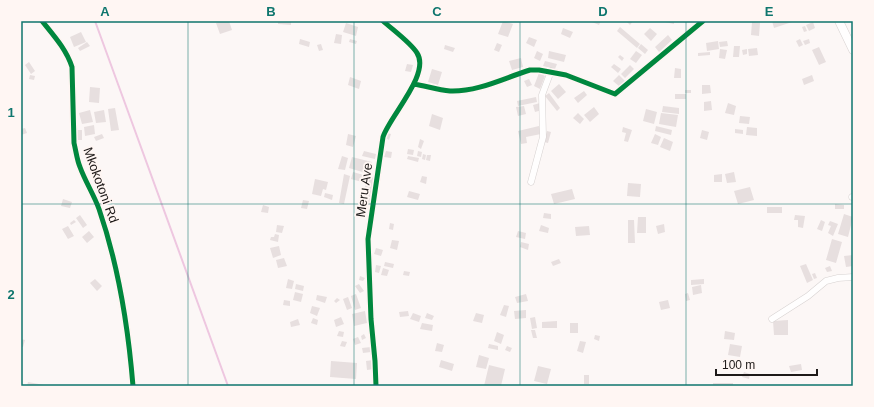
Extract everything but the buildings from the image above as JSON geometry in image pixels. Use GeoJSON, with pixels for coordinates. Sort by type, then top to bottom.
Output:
{"type":"FeatureCollection","features":[{"type":"Feature","properties":{"kind":"street","name":"Mkokotoni Rd"},"geometry":{"type":"LineString","coordinates":[[42,21],[60,44],[72,67],[74,143],[76,156],[79,167],[99,208],[113,257],[125,311],[133,386]]}},
{"type":"Feature","properties":{"kind":"street","name":"Meru Ave"},"geometry":{"type":"LineString","coordinates":[[376,386],[376,361],[371,319],[368,239],[385,130],[408,97],[414,84],[420,63],[418,54],[383,21]]}},
{"type":"Feature","properties":{"kind":"street"},"geometry":{"type":"LineString","coordinates":[[414,84],[443,90],[460,90],[477,88],[530,70],[539,70],[566,75],[615,94],[703,21]]}},
{"type":"Feature","properties":{"kind":"street"},"geometry":{"type":"LineString","coordinates":[[840,21],[853,50]]}},
{"type":"Feature","properties":{"kind":"street"},"geometry":{"type":"LineString","coordinates":[[531,182],[543,137],[543,91],[551,72]]}},
{"type":"Feature","properties":{"kind":"street"},"geometry":{"type":"LineString","coordinates":[[772,319],[808,296],[826,281],[838,278],[853,277]]}},
{"type":"Feature","properties":{"kind":"waterway"},"geometry":{"type":"LineString","coordinates":[[95,21],[228,386]]}},
{"type":"Feature","properties":{"kind":"cycle path"},"geometry":{"type":"LineString","coordinates":[[42,21],[63,48],[72,67],[74,143],[79,164],[84,178],[95,198],[112,253],[122,296],[133,386]]}},
{"type":"Feature","properties":{"kind":"cycle path"},"geometry":{"type":"LineString","coordinates":[[376,386],[371,319],[368,239],[383,137],[414,84],[420,62],[417,53],[411,45],[383,21]]}},
{"type":"Feature","properties":{"kind":"cycle path"},"geometry":{"type":"LineString","coordinates":[[414,84],[450,91],[460,91],[481,87],[530,70],[539,70],[566,75],[615,94],[703,21]]}}]}
